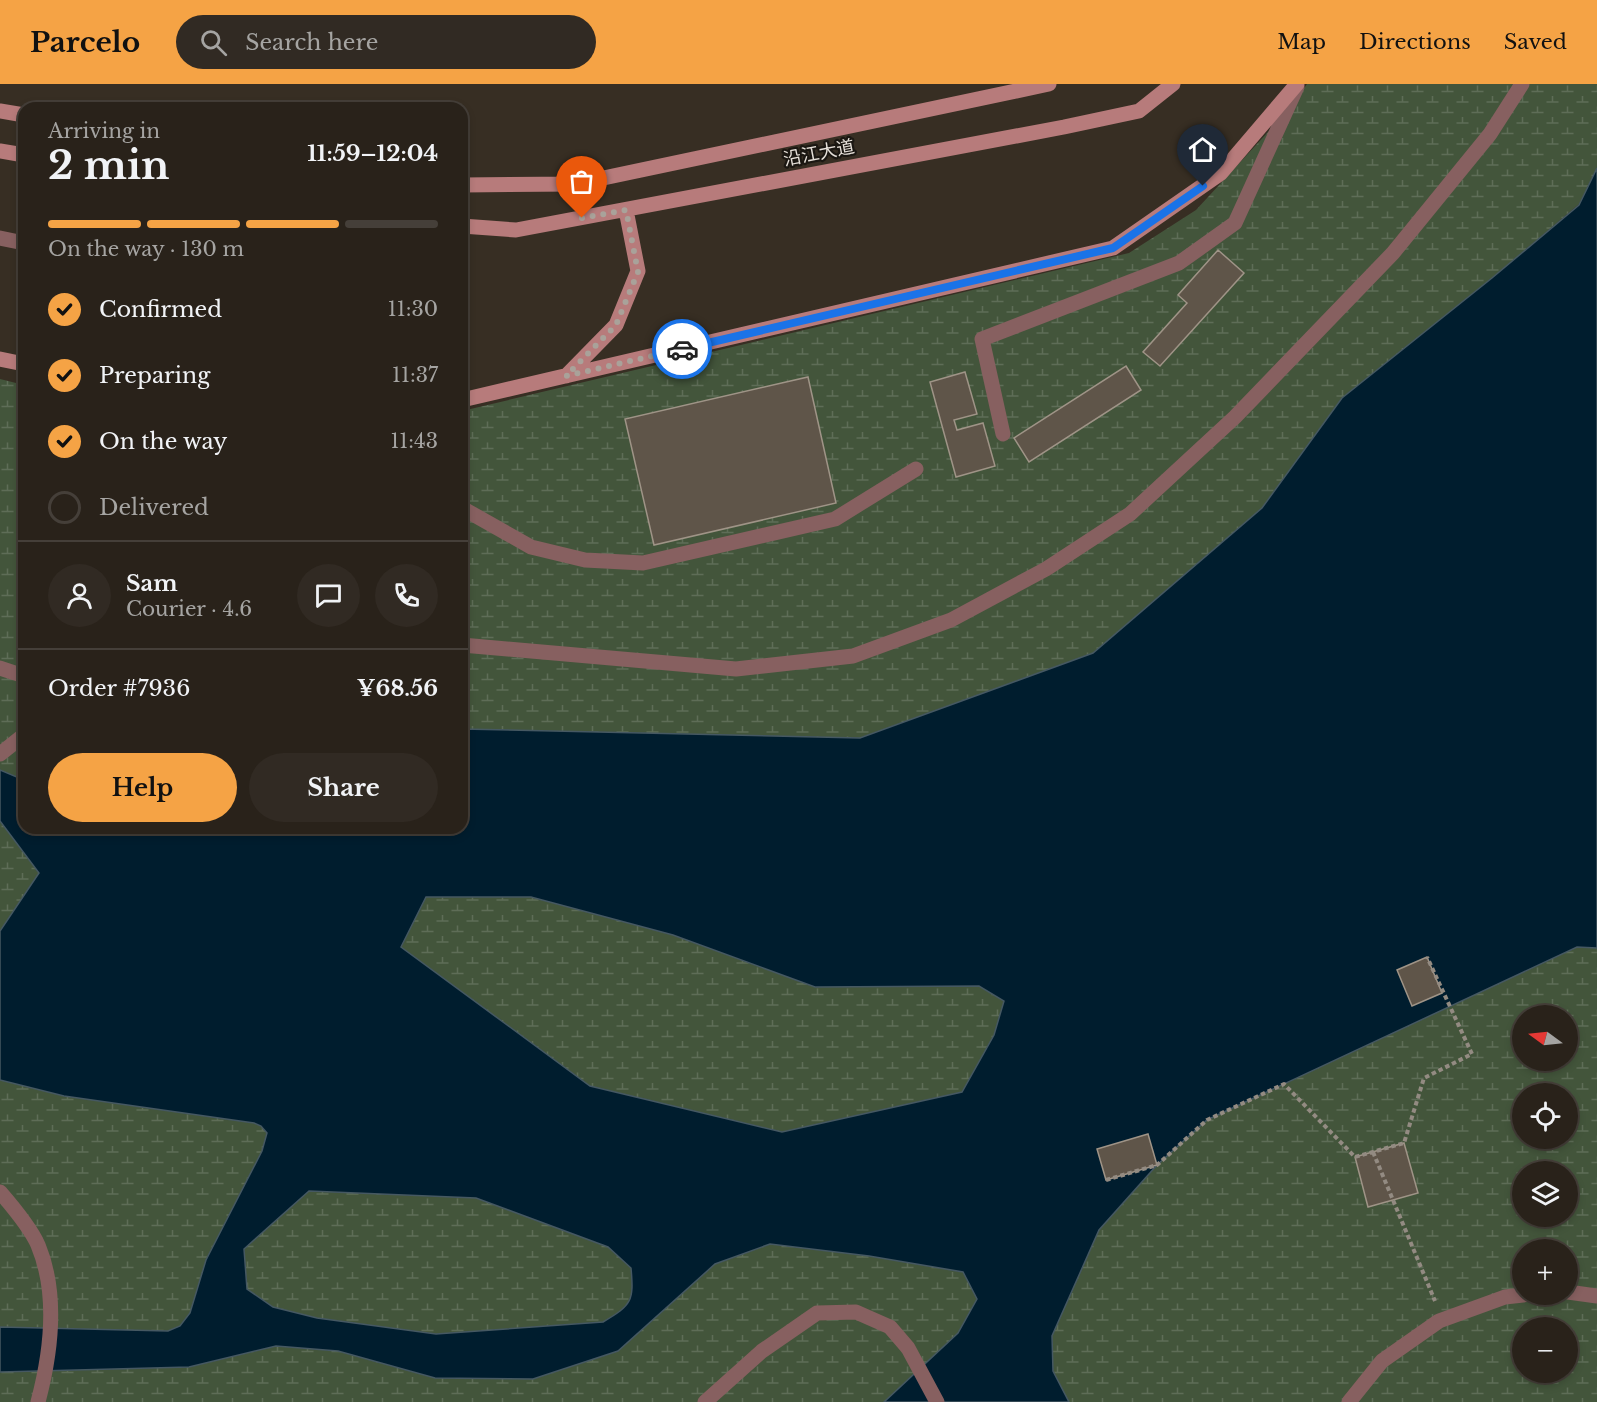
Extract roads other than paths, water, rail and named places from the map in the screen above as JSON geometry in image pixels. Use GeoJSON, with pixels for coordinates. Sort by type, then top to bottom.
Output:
{"type":"FeatureCollection","features":[{"type":"Feature","properties":{"kind":"main road","name":"沿江大道"},"geometry":{"type":"LineString","coordinates":[[468,185],[575,184],[1050,84]]}},
{"type":"Feature","properties":{"kind":"main road","name":"沿江大道"},"geometry":{"type":"LineString","coordinates":[[468,226],[516,230],[1139,111],[1173,84]]}},
{"type":"Feature","properties":{"kind":"main road"},"geometry":{"type":"LineString","coordinates":[[468,399],[1113,248],[1221,173],[1298,84]]}},
{"type":"Feature","properties":{"kind":"main road"},"geometry":{"type":"LineString","coordinates":[[0,111],[18,114]]}},
{"type":"Feature","properties":{"kind":"main road"},"geometry":{"type":"LineString","coordinates":[[0,151],[18,154]]}},
{"type":"Feature","properties":{"kind":"main road"},"geometry":{"type":"LineString","coordinates":[[566,376],[616,325],[638,272],[626,210]]}},
{"type":"Feature","properties":{"kind":"main road"},"geometry":{"type":"LineString","coordinates":[[0,359],[18,363]]}},
{"type":"Feature","properties":{"kind":"lane"},"geometry":{"type":"LineString","coordinates":[[1003,434],[982,339],[1179,263],[1234,222],[1298,84]]}},
{"type":"Feature","properties":{"kind":"lane"},"geometry":{"type":"LineString","coordinates":[[468,646],[735,669],[854,656],[951,620],[1046,569],[1130,514],[1235,417],[1393,253],[1490,135],[1522,84]]}},
{"type":"Feature","properties":{"kind":"lane"},"geometry":{"type":"LineString","coordinates":[[0,238],[18,242]]}},
{"type":"Feature","properties":{"kind":"lane"},"geometry":{"type":"LineString","coordinates":[[468,511],[531,547],[585,560],[643,563],[835,519],[916,469]]}},
{"type":"Feature","properties":{"kind":"lane"},"geometry":{"type":"LineString","coordinates":[[0,668],[18,674]]}},
{"type":"Feature","properties":{"kind":"lane"},"geometry":{"type":"LineString","coordinates":[[3,752],[18,740]]}},
{"type":"Feature","properties":{"kind":"lane"},"geometry":{"type":"LineString","coordinates":[[0,1192],[38,1245],[51,1302],[45,1376],[38,1402]]}},
{"type":"Feature","properties":{"kind":"lane"},"geometry":{"type":"LineString","coordinates":[[1578,1293],[1597,1296]]}},
{"type":"Feature","properties":{"kind":"lane"},"geometry":{"type":"LineString","coordinates":[[1349,1402],[1382,1361],[1443,1320],[1512,1296]]}},
{"type":"Feature","properties":{"kind":"lane"},"geometry":{"type":"LineString","coordinates":[[705,1402],[762,1351],[817,1313],[856,1312],[890,1327],[908,1348],[937,1402]]}},
{"type":"Feature","properties":{"kind":"water"},"geometry":{"type":"Polygon","coordinates":[[[1597,168],[1597,948],[1577,947],[1207,1120],[1157,1165],[1099,1230],[1052,1336],[1053,1371],[1069,1402],[884,1402],[958,1333],[977,1299],[963,1272],[869,1256],[770,1244],[715,1264],[618,1351],[533,1379],[435,1378],[338,1351],[276,1346],[189,1367],[0,1372],[0,1327],[168,1331],[180,1326],[190,1313],[206,1260],[262,1151],[267,1133],[261,1126],[254,1123],[64,1096],[0,1080],[0,931],[39,873],[0,821],[0,770],[18,778],[18,834],[468,834],[468,729],[860,738],[1093,653],[1262,508],[1342,398],[1579,205],[1597,168]],[[426,897],[401,947],[590,1086],[782,1132],[962,1092],[994,1035],[1004,1001],[979,986],[815,987],[673,935],[531,897],[426,897]],[[309,1191],[244,1249],[247,1289],[273,1307],[317,1318],[436,1334],[603,1322],[620,1311],[629,1301],[632,1288],[631,1268],[608,1247],[476,1198],[309,1191]]]}}]}
